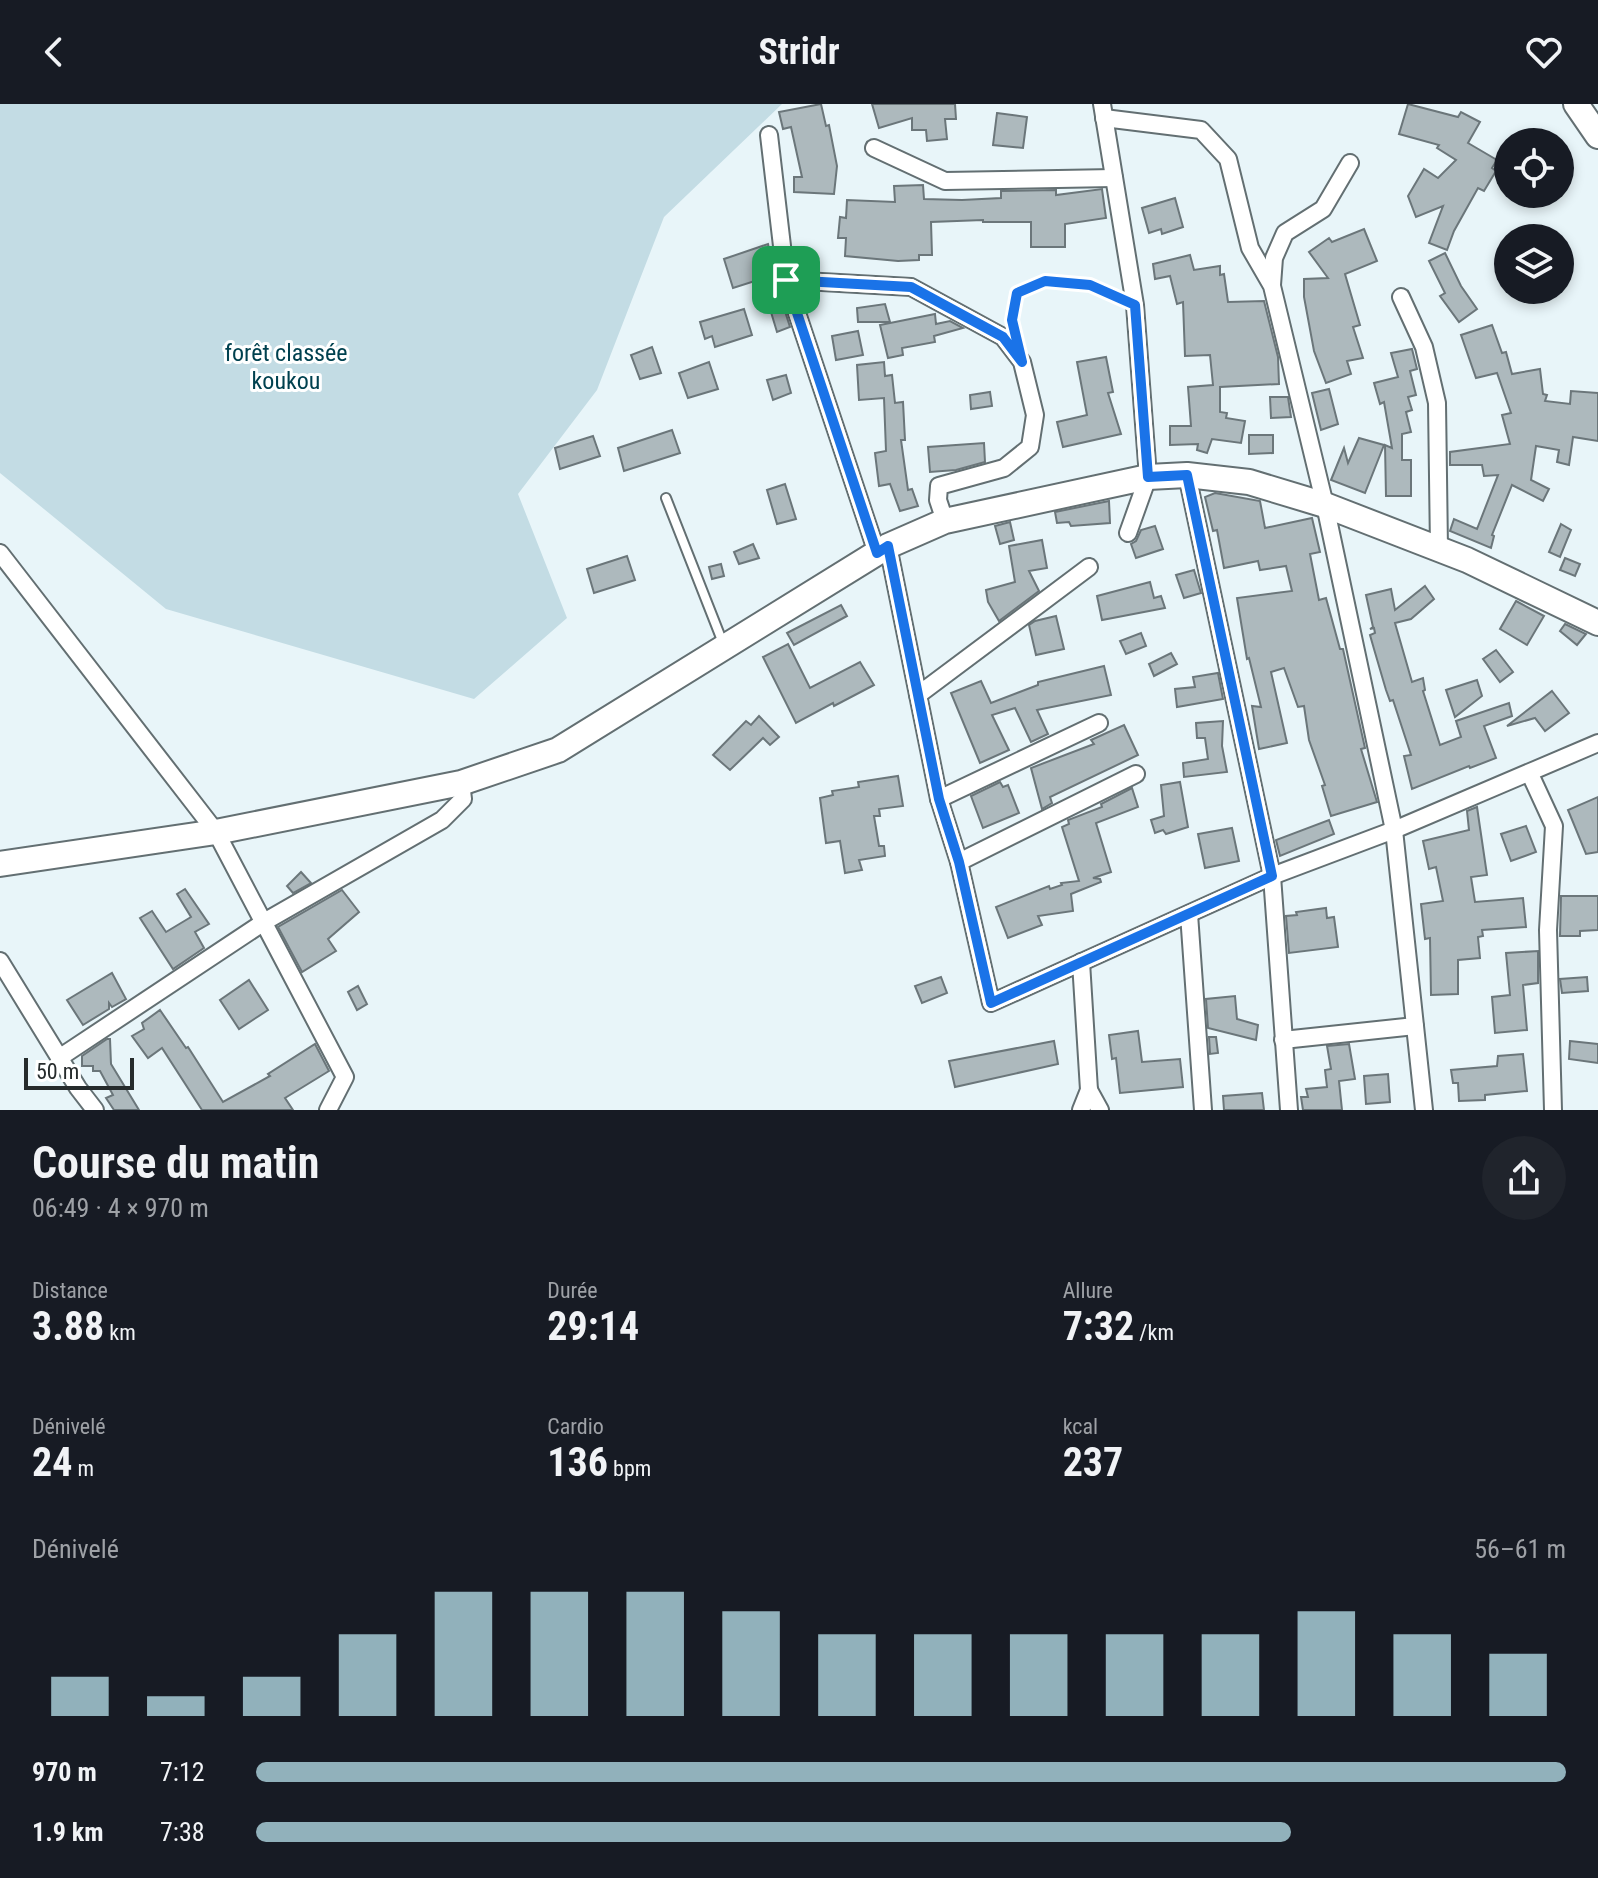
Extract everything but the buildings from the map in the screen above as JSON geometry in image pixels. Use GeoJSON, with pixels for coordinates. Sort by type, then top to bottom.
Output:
{"type":"FeatureCollection","features":[{"type":"Feature","properties":{"kind":"street"},"geometry":{"type":"LineString","coordinates":[[1576,104],[1598,136]]}},
{"type":"Feature","properties":{"kind":"street"},"geometry":{"type":"LineString","coordinates":[[1128,533],[1148,477],[1135,305],[1103,111],[1201,130],[1228,159],[1250,248],[1272,286],[1325,505],[1394,830],[1424,1110]]}},
{"type":"Feature","properties":{"kind":"street"},"geometry":{"type":"LineString","coordinates":[[769,135],[786,280],[882,549],[918,695],[939,799],[959,862],[991,1003],[1272,876],[1394,830],[1598,743]]}},
{"type":"Feature","properties":{"kind":"street"},"geometry":{"type":"LineString","coordinates":[[874,148],[945,181],[1114,178]]}},
{"type":"Feature","properties":{"kind":"street"},"geometry":{"type":"LineString","coordinates":[[1272,286],[1274,258],[1285,233],[1323,209],[1350,163]]}},
{"type":"Feature","properties":{"kind":"street"},"geometry":{"type":"LineString","coordinates":[[786,280],[911,287],[1003,337],[1022,362],[1035,415],[1030,447],[1004,468],[939,486],[938,500],[945,521]]}},
{"type":"Feature","properties":{"kind":"street"},"geometry":{"type":"LineString","coordinates":[[1401,297],[1424,347],[1437,403],[1439,549]]}},
{"type":"Feature","properties":{"kind":"street"},"geometry":{"type":"LineString","coordinates":[[1187,475],[1272,876],[1289,1110]]}},
{"type":"Feature","properties":{"kind":"street"},"geometry":{"type":"LineString","coordinates":[[0,864],[216,832],[461,783],[558,750],[882,549],[945,521],[1148,477],[1187,475],[1249,482],[1325,505],[1439,549],[1598,623]]}},
{"type":"Feature","properties":{"kind":"street"},"geometry":{"type":"LineString","coordinates":[[0,553],[216,832],[345,1077],[328,1110]]}},
{"type":"Feature","properties":{"kind":"street"},"geometry":{"type":"LineString","coordinates":[[918,695],[1089,567]]}},
{"type":"Feature","properties":{"kind":"street"},"geometry":{"type":"LineString","coordinates":[[939,799],[1099,723]]}},
{"type":"Feature","properties":{"kind":"street"},"geometry":{"type":"LineString","coordinates":[[959,862],[1136,774]]}},
{"type":"Feature","properties":{"kind":"street"},"geometry":{"type":"LineString","coordinates":[[1530,774],[1554,826],[1548,930],[1553,1110]]}},
{"type":"Feature","properties":{"kind":"street"},"geometry":{"type":"LineString","coordinates":[[59,1058],[264,922],[442,820],[463,799],[461,783]]}},
{"type":"Feature","properties":{"kind":"street"},"geometry":{"type":"LineString","coordinates":[[1189,914],[1203,1110]]}},
{"type":"Feature","properties":{"kind":"street"},"geometry":{"type":"LineString","coordinates":[[0,961],[95,1110]]}},
{"type":"Feature","properties":{"kind":"street"},"geometry":{"type":"LineString","coordinates":[[1081,962],[1089,1090],[1100,1110]]}},
{"type":"Feature","properties":{"kind":"street"},"geometry":{"type":"LineString","coordinates":[[1283,1040],[1415,1026]]}},
{"type":"Feature","properties":{"kind":"street"},"geometry":{"type":"LineString","coordinates":[[1081,1110],[1089,1090]]}},
{"type":"Feature","properties":{"kind":"lane"},"geometry":{"type":"LineString","coordinates":[[1022,362],[1012,320],[1017,293],[1045,281],[1090,285],[1135,305]]}},
{"type":"Feature","properties":{"kind":"lane"},"geometry":{"type":"LineString","coordinates":[[666,498],[725,647]]}},
{"type":"Feature","properties":{"kind":"green space","name":"forêt classée koukou"},"geometry":{"type":"Polygon","coordinates":[[[0,104],[782,104],[664,217],[597,390],[518,494],[567,618],[474,699],[166,609],[0,473],[0,104]]]}},
{"type":"Feature","properties":{"kind":"route"},"geometry":{"type":"LineString","coordinates":[[786,280],[911,287],[1003,337],[1022,362],[1012,320],[1017,293],[1045,281],[1090,285],[1135,305],[1148,477],[1187,475],[1272,876],[991,1003],[959,862],[939,799],[888,546],[877,553],[786,280]]}}]}
